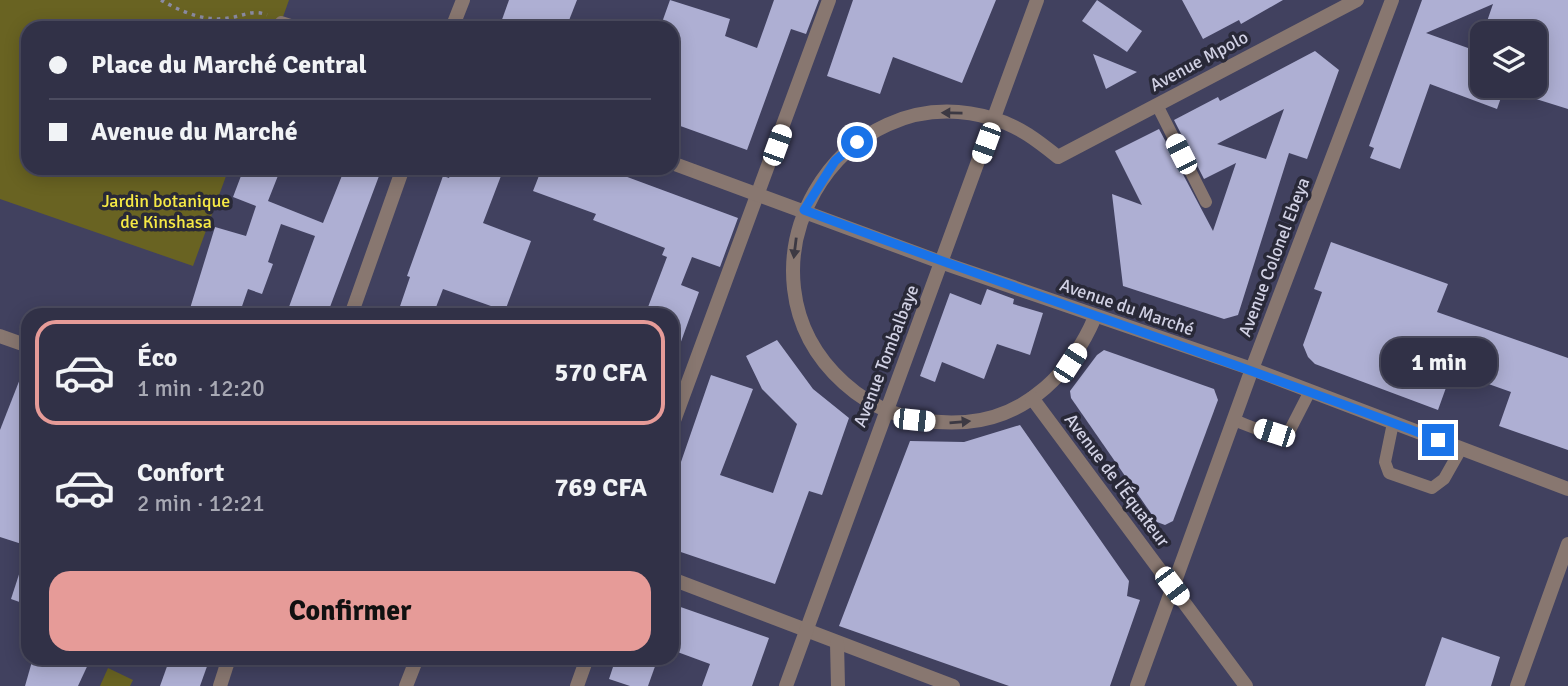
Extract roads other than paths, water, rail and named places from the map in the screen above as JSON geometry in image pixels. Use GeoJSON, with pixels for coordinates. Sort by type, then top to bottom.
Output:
{"type":"FeatureCollection","features":[{"type":"Feature","properties":{"kind":"street"},"geometry":{"type":"LineString","coordinates":[[455,21],[463,0]]}},
{"type":"Feature","properties":{"kind":"street"},"geometry":{"type":"LineString","coordinates":[[679,407],[829,0]]}},
{"type":"Feature","properties":{"kind":"street","name":"Avenue Tombalbaye"},"geometry":{"type":"LineString","coordinates":[[786,686],[1037,0]]}},
{"type":"Feature","properties":{"kind":"street","name":"Avenue Mpolo"},"geometry":{"type":"LineString","coordinates":[[995,119],[1029,134],[1058,157],[1357,0]]}},
{"type":"Feature","properties":{"kind":"street","name":"Avenue Colonel Ebeya"},"geometry":{"type":"LineString","coordinates":[[1137,686],[1233,420],[1392,0]]}},
{"type":"Feature","properties":{"kind":"street"},"geometry":{"type":"LineString","coordinates":[[995,119],[967,113],[938,112],[909,117],[882,127],[857,142],[835,161],[804,210],[795,243],[793,277],[798,311],[807,332],[831,371],[856,394],[885,411],[914,420],[955,423],[1005,412],[1032,398],[1070,363],[1095,317]]}},
{"type":"Feature","properties":{"kind":"street","name":"Avenue du Marché"},"geometry":{"type":"LineString","coordinates":[[679,165],[760,193],[943,263],[1252,369],[1568,489]]}},
{"type":"Feature","properties":{"kind":"street"},"geometry":{"type":"LineString","coordinates":[[353,308],[401,175]]}},
{"type":"Feature","properties":{"kind":"street"},"geometry":{"type":"LineString","coordinates":[[1,340],[21,344]]}},
{"type":"Feature","properties":{"kind":"street","name":"Avenue de l'Équateur"},"geometry":{"type":"LineString","coordinates":[[1032,398],[1247,686]]}},
{"type":"Feature","properties":{"kind":"street"},"geometry":{"type":"LineString","coordinates":[[1517,686],[1568,544]]}},
{"type":"Feature","properties":{"kind":"street"},"geometry":{"type":"LineString","coordinates":[[679,582],[953,686]]}},
{"type":"Feature","properties":{"kind":"street"},"geometry":{"type":"LineString","coordinates":[[837,643],[838,686]]}},
{"type":"Feature","properties":{"kind":"street"},"geometry":{"type":"LineString","coordinates":[[220,686],[227,665]]}},
{"type":"Feature","properties":{"kind":"street"},"geometry":{"type":"LineString","coordinates":[[407,686],[414,665]]}},
{"type":"Feature","properties":{"kind":"street"},"geometry":{"type":"LineString","coordinates":[[577,686],[584,665]]}},
{"type":"Feature","properties":{"kind":"lane"},"geometry":{"type":"LineString","coordinates":[[1157,105],[1206,202]]}},
{"type":"Feature","properties":{"kind":"lane"},"geometry":{"type":"LineString","coordinates":[[1233,420],[1274,433],[1285,433],[1290,430],[1310,391]]}},
{"type":"Feature","properties":{"kind":"lane"},"geometry":{"type":"LineString","coordinates":[[1393,422],[1385,462],[1389,473],[1432,488],[1444,479],[1461,449]]}},
{"type":"Feature","properties":{"kind":"park label","name":"Jardin botanique de Kinshasa"},"geometry":{"type":"Point","coordinates":[166,211]}}]}
